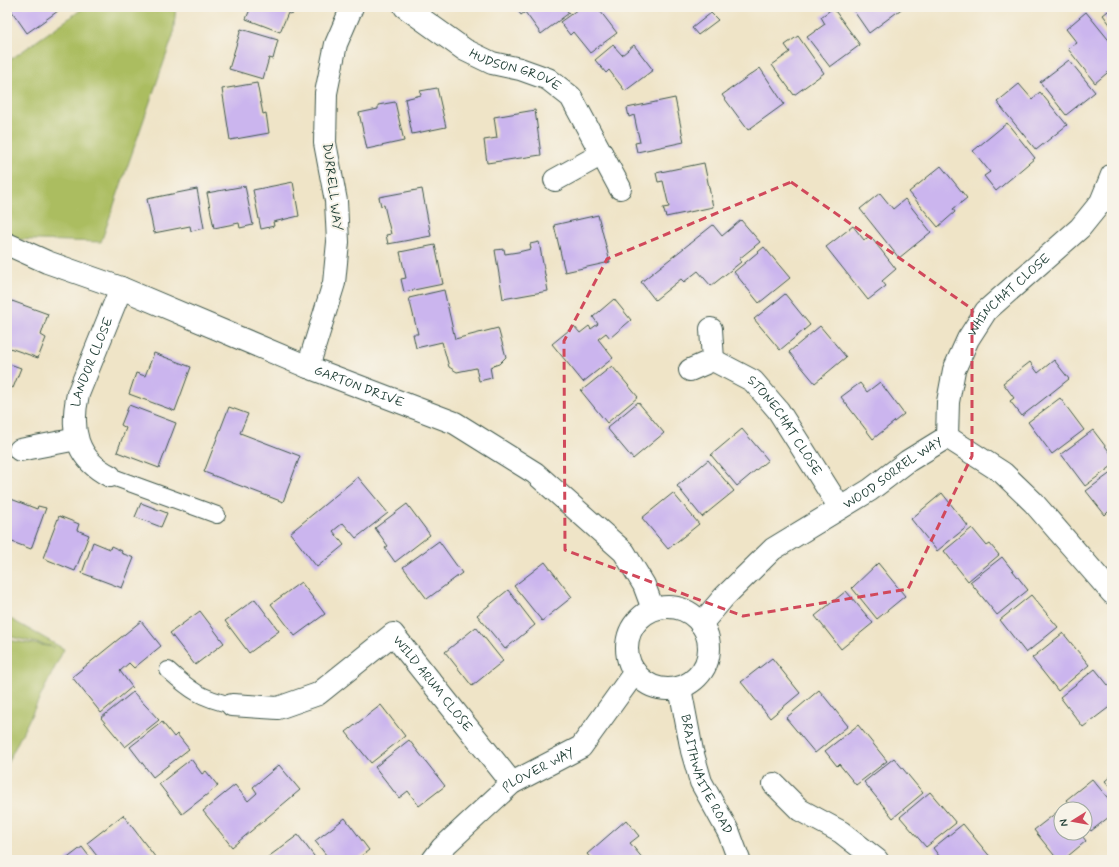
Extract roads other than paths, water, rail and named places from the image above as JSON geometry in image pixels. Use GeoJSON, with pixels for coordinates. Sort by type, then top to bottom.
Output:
{"type":"FeatureCollection","features":[{"type":"Feature","properties":{"kind":"street","name":"DURRELL WAY"},"geometry":{"type":"LineString","coordinates":[[308,367],[334,277],[338,242],[336,201],[325,143],[326,93],[336,44],[352,7]]}},
{"type":"Feature","properties":{"kind":"street","name":"HUDSON GROVE"},"geometry":{"type":"LineString","coordinates":[[405,7],[465,50],[492,63],[548,79],[571,98],[620,188]]}},
{"type":"Feature","properties":{"kind":"street"},"geometry":{"type":"LineString","coordinates":[[555,180],[602,154]]}},
{"type":"Feature","properties":{"kind":"street","name":"WHINCHAT CLOSE"},"geometry":{"type":"LineString","coordinates":[[948,437],[948,402],[954,370],[968,339],[986,311],[1080,228],[1101,202],[1112,175]]}},
{"type":"Feature","properties":{"kind":"street","name":"GARTON DRIVE"},"geometry":{"type":"LineString","coordinates":[[7,244],[47,262],[121,288],[308,367],[455,422],[535,473],[624,552],[644,584],[653,609]]}},
{"type":"Feature","properties":{"kind":"street","name":"LANDOR CLOSE"},"geometry":{"type":"LineString","coordinates":[[110,476],[99,470],[90,462],[78,439],[74,426],[74,410],[78,394],[121,288]]}},
{"type":"Feature","properties":{"kind":"street"},"geometry":{"type":"LineString","coordinates":[[690,370],[713,360],[711,329]]}},
{"type":"Feature","properties":{"kind":"street","name":"STONECHAT CLOSE"},"geometry":{"type":"LineString","coordinates":[[713,360],[753,381],[778,410],[840,508]]}},
{"type":"Feature","properties":{"kind":"street","name":"WOOD SORREL WAY"},"geometry":{"type":"LineString","coordinates":[[701,624],[724,597],[774,549],[870,490],[908,461],[948,437],[1003,473],[1033,502],[1112,593]]}},
{"type":"Feature","properties":{"kind":"street"},"geometry":{"type":"LineString","coordinates":[[20,450],[78,439]]}},
{"type":"Feature","properties":{"kind":"street"},"geometry":{"type":"LineString","coordinates":[[666,606],[680,608],[692,614],[701,624],[707,636],[709,648],[707,661],[696,677],[680,688],[668,689],[655,687],[644,682],[634,672],[629,661],[627,649],[628,636],[633,625],[642,616],[653,609],[666,606]]}},
{"type":"Feature","properties":{"kind":"street","name":"WILD ARUM CLOSE"},"geometry":{"type":"LineString","coordinates":[[232,705],[278,708],[318,694],[393,634],[512,783]]}},
{"type":"Feature","properties":{"kind":"street","name":"PLOVER WAY"},"geometry":{"type":"LineString","coordinates":[[433,860],[442,848],[512,783],[581,747],[634,672]]}},
{"type":"Feature","properties":{"kind":"street","name":"BRAITHWAITE ROAD"},"geometry":{"type":"LineString","coordinates":[[680,688],[692,751],[701,782],[729,833],[739,860]]}},
{"type":"Feature","properties":{"kind":"street"},"geometry":{"type":"LineString","coordinates":[[774,784],[800,810],[840,832],[877,860]]}},
{"type":"Feature","properties":{"kind":"lane"},"geometry":{"type":"LineString","coordinates":[[110,476],[217,515]]}},
{"type":"Feature","properties":{"kind":"lane"},"geometry":{"type":"LineString","coordinates":[[168,670],[185,685],[206,699],[232,705]]}}]}
